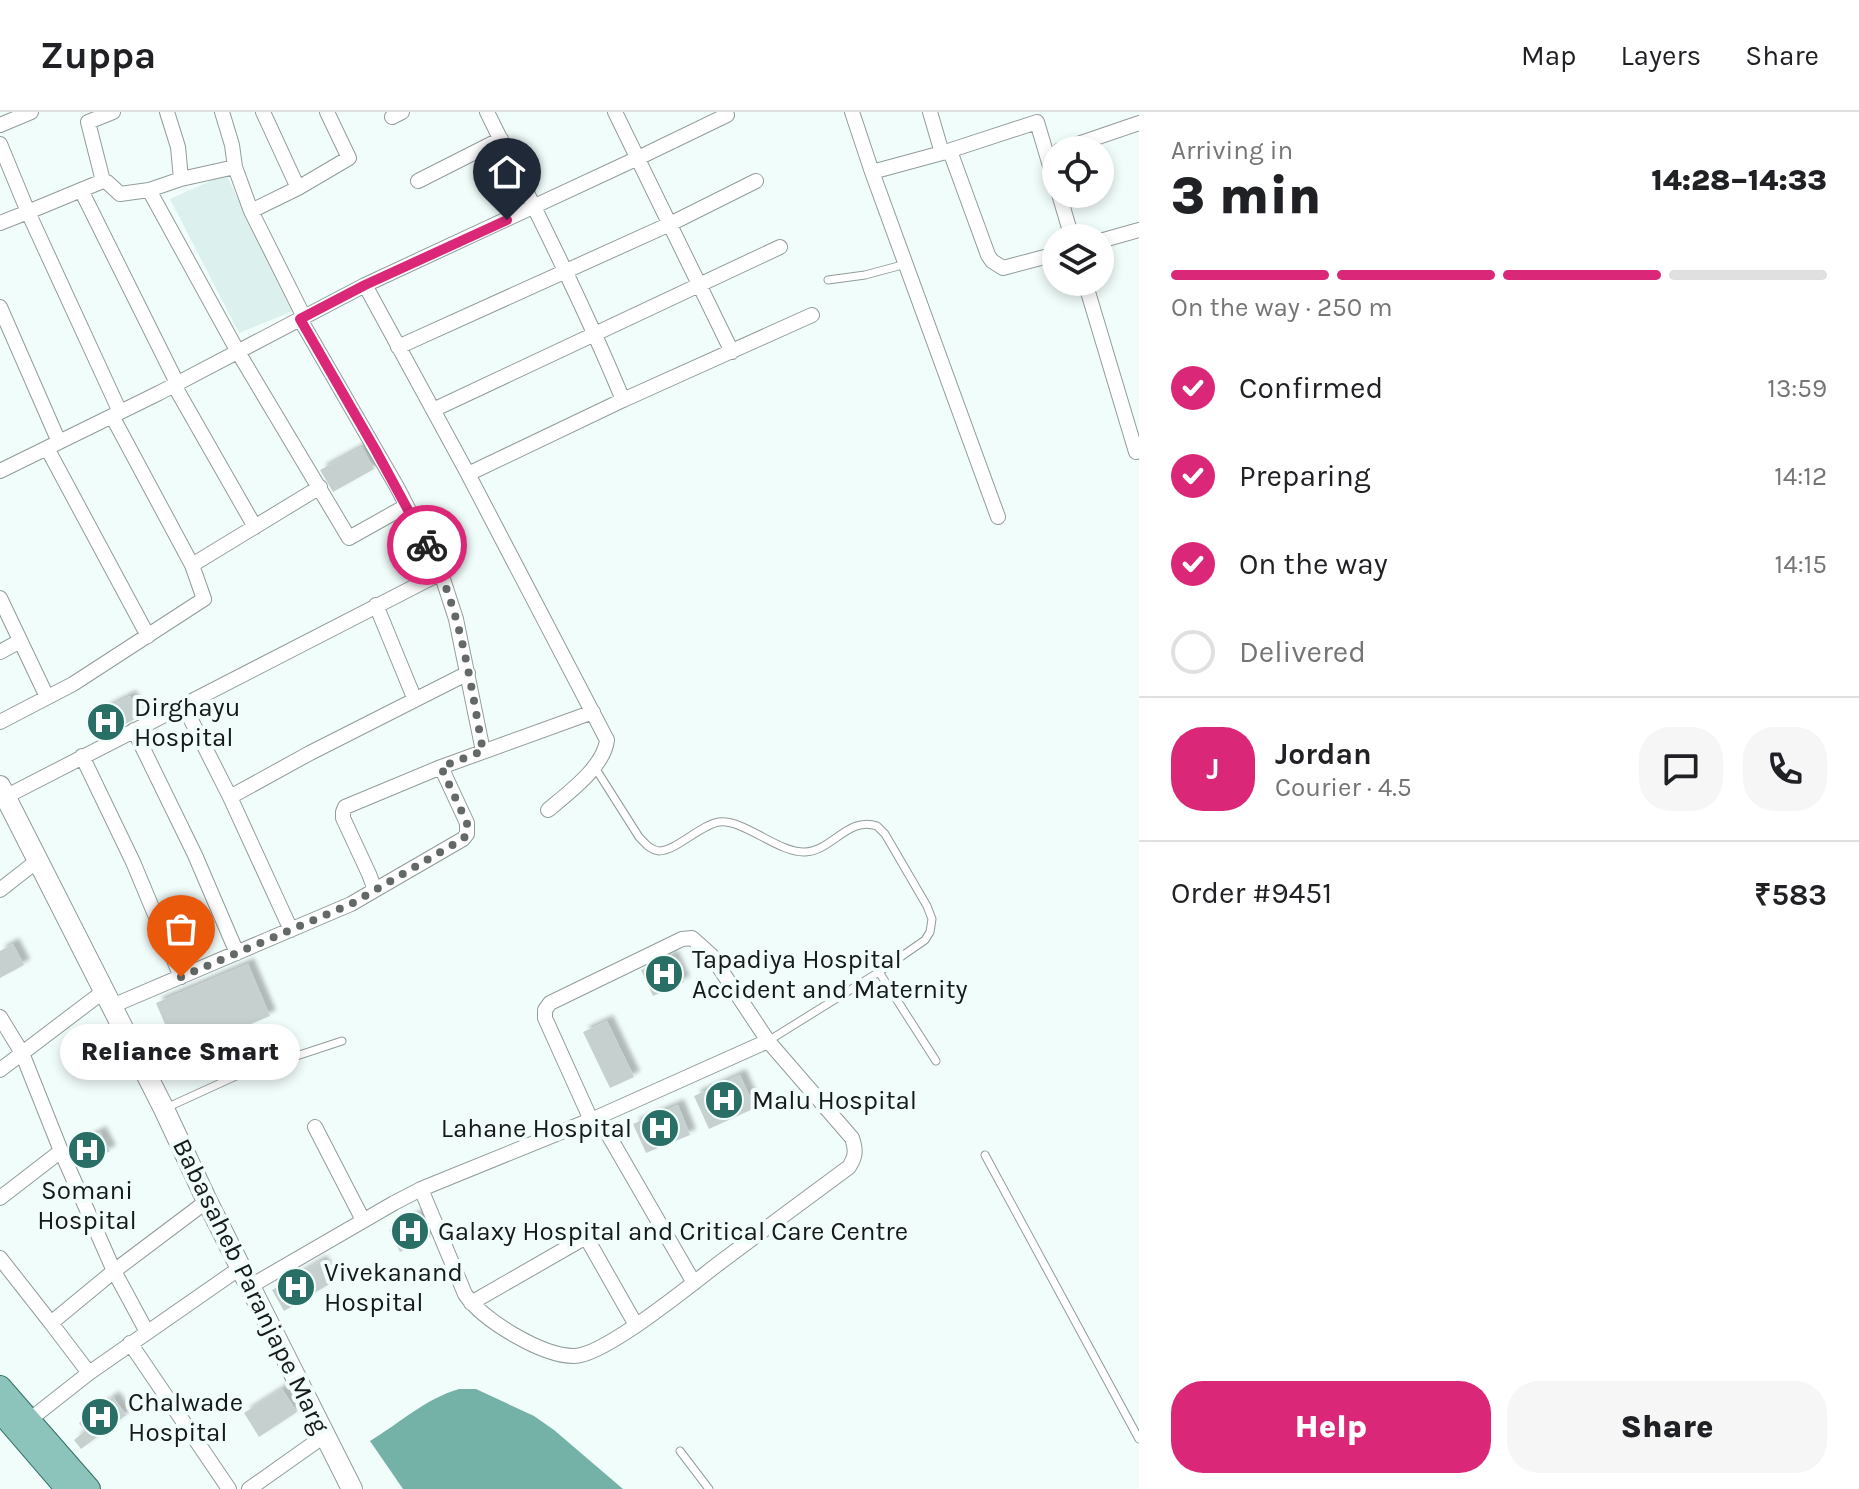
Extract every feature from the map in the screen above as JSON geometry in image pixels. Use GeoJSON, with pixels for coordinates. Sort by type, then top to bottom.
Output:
{"type":"FeatureCollection","features":[{"type":"Feature","properties":{"kind":"main road"},"geometry":{"type":"LineString","coordinates":[[0,1387],[79,1488]]}},
{"type":"Feature","properties":{"kind":"main road"},"geometry":{"type":"LineString","coordinates":[[0,1411],[79,1488]]}},
{"type":"Feature","properties":{"kind":"street"},"geometry":{"type":"LineString","coordinates":[[8,119],[31,112]]}},
{"type":"Feature","properties":{"kind":"street"},"geometry":{"type":"LineString","coordinates":[[103,181],[87,117],[113,112]]}},
{"type":"Feature","properties":{"kind":"street"},"geometry":{"type":"LineString","coordinates":[[167,112],[178,147],[181,179]]}},
{"type":"Feature","properties":{"kind":"street"},"geometry":{"type":"LineString","coordinates":[[222,112],[235,167],[251,211],[302,318],[441,573],[456,619],[483,751]]}},
{"type":"Feature","properties":{"kind":"street"},"geometry":{"type":"LineString","coordinates":[[263,112],[298,188]]}},
{"type":"Feature","properties":{"kind":"street"},"geometry":{"type":"LineString","coordinates":[[251,211],[349,158],[327,112]]}},
{"type":"Feature","properties":{"kind":"street"},"geometry":{"type":"LineString","coordinates":[[487,112],[566,270],[623,400]]}},
{"type":"Feature","properties":{"kind":"street"},"geometry":{"type":"LineString","coordinates":[[615,112],[732,352]]}},
{"type":"Feature","properties":{"kind":"street"},"geometry":{"type":"LineString","coordinates":[[852,112],[998,517]]}},
{"type":"Feature","properties":{"kind":"street"},"geometry":{"type":"LineString","coordinates":[[930,112],[992,261],[1003,268],[1042,258]]}},
{"type":"Feature","properties":{"kind":"street"},"geometry":{"type":"LineString","coordinates":[[0,471],[365,285],[727,115]]}},
{"type":"Feature","properties":{"kind":"street"},"geometry":{"type":"LineString","coordinates":[[872,172],[946,152],[1037,117],[1046,136]]}},
{"type":"Feature","properties":{"kind":"street"},"geometry":{"type":"LineString","coordinates":[[1101,136],[1139,123]]}},
{"type":"Feature","properties":{"kind":"street"},"geometry":{"type":"LineString","coordinates":[[418,181],[501,139]]}},
{"type":"Feature","properties":{"kind":"street"},"geometry":{"type":"LineString","coordinates":[[0,144],[4,165],[28,212],[116,414],[192,565],[204,599],[73,684],[0,722]]}},
{"type":"Feature","properties":{"kind":"street"},"geometry":{"type":"LineString","coordinates":[[0,223],[103,181],[120,194],[149,190],[235,167]]}},
{"type":"Feature","properties":{"kind":"street"},"geometry":{"type":"LineString","coordinates":[[398,347],[670,224],[756,181]]}},
{"type":"Feature","properties":{"kind":"street"},"geometry":{"type":"LineString","coordinates":[[81,190],[176,384],[255,527]]}},
{"type":"Feature","properties":{"kind":"street"},"geometry":{"type":"LineString","coordinates":[[149,190],[238,352],[349,538],[406,506]]}},
{"type":"Feature","properties":{"kind":"street"},"geometry":{"type":"LineString","coordinates":[[1114,237],[1139,230]]}},
{"type":"Feature","properties":{"kind":"street"},"geometry":{"type":"LineString","coordinates":[[433,410],[780,247]]}},
{"type":"Feature","properties":{"kind":"street"},"geometry":{"type":"LineString","coordinates":[[365,285],[607,740],[603,755],[594,766],[548,810]]}},
{"type":"Feature","properties":{"kind":"street"},"geometry":{"type":"LineString","coordinates":[[1089,296],[1136,452]]}},
{"type":"Feature","properties":{"kind":"street"},"geometry":{"type":"LineString","coordinates":[[0,307],[53,445],[148,636]]}},
{"type":"Feature","properties":{"kind":"street"},"geometry":{"type":"LineString","coordinates":[[468,474],[812,315]]}},
{"type":"Feature","properties":{"kind":"street"},"geometry":{"type":"LineString","coordinates":[[192,565],[320,487]]}},
{"type":"Feature","properties":{"kind":"street"},"geometry":{"type":"LineString","coordinates":[[3,791],[82,756],[441,573]]}},
{"type":"Feature","properties":{"kind":"street"},"geometry":{"type":"LineString","coordinates":[[0,598],[47,697]]}},
{"type":"Feature","properties":{"kind":"street"},"geometry":{"type":"LineString","coordinates":[[376,605],[415,700]]}},
{"type":"Feature","properties":{"kind":"street"},"geometry":{"type":"LineString","coordinates":[[0,652],[20,641]]}},
{"type":"Feature","properties":{"kind":"street"},"geometry":{"type":"LineString","coordinates":[[230,797],[468,673]]}},
{"type":"Feature","properties":{"kind":"street"},"geometry":{"type":"LineString","coordinates":[[183,704],[291,930]]}},
{"type":"Feature","properties":{"kind":"street"},"geometry":{"type":"LineString","coordinates":[[375,890],[343,818],[345,807],[441,767],[593,712]]}},
{"type":"Feature","properties":{"kind":"street"},"geometry":{"type":"LineString","coordinates":[[134,730],[195,855],[237,953]]}},
{"type":"Feature","properties":{"kind":"street"},"geometry":{"type":"LineString","coordinates":[[82,756],[133,862],[181,977]]}},
{"type":"Feature","properties":{"kind":"street"},"geometry":{"type":"LineString","coordinates":[[0,1070],[108,998],[181,977],[351,904],[463,839],[467,834],[467,823],[441,767]]}},
{"type":"Feature","properties":{"kind":"street","name":"Babasaheb Paranjape Marg"},"geometry":{"type":"LineString","coordinates":[[3,791],[352,1489]]}},
{"type":"Feature","properties":{"kind":"street"},"geometry":{"type":"LineString","coordinates":[[0,890],[37,861]]}},
{"type":"Feature","properties":{"kind":"street"},"geometry":{"type":"LineString","coordinates":[[421,1189],[471,1303],[509,1332],[550,1351],[574,1356],[591,1352],[636,1325],[694,1283],[849,1167],[856,1150],[852,1138],[768,1041],[711,955],[692,938],[682,939],[550,1003],[545,1010],[545,1018],[594,1118],[694,1283]]}},
{"type":"Feature","properties":{"kind":"street"},"geometry":{"type":"LineString","coordinates":[[0,1017],[22,1053],[114,1271],[147,1332]]}},
{"type":"Feature","properties":{"kind":"street"},"geometry":{"type":"LineString","coordinates":[[249,1287],[421,1189],[594,1118],[768,1041]]}},
{"type":"Feature","properties":{"kind":"street"},"geometry":{"type":"LineString","coordinates":[[315,1127],[363,1220]]}},
{"type":"Feature","properties":{"kind":"street"},"geometry":{"type":"LineString","coordinates":[[0,1198],[61,1151]]}},
{"type":"Feature","properties":{"kind":"street"},"geometry":{"type":"LineString","coordinates":[[51,1323],[207,1201]]}},
{"type":"Feature","properties":{"kind":"street"},"geometry":{"type":"LineString","coordinates":[[471,1303],[586,1237],[636,1325]]}},
{"type":"Feature","properties":{"kind":"street"},"geometry":{"type":"LineString","coordinates":[[0,1258],[89,1373]]}},
{"type":"Feature","properties":{"kind":"street"},"geometry":{"type":"LineString","coordinates":[[28,1421],[130,1343],[240,1268]]}},
{"type":"Feature","properties":{"kind":"street"},"geometry":{"type":"LineString","coordinates":[[130,1343],[229,1489]]}},
{"type":"Feature","properties":{"kind":"street"},"geometry":{"type":"LineString","coordinates":[[249,1489],[324,1436]]}},
{"type":"Feature","properties":{"kind":"lane"},"geometry":{"type":"LineString","coordinates":[[828,280],[865,275],[906,264]]}},
{"type":"Feature","properties":{"kind":"lane"},"geometry":{"type":"LineString","coordinates":[[594,766],[639,837],[648,847],[659,851],[717,822],[729,822],[791,850],[803,852],[814,851],[862,824],[877,826],[885,834],[927,906],[932,919],[930,932],[925,940],[879,972],[768,1041]]}},
{"type":"Feature","properties":{"kind":"lane"},"geometry":{"type":"LineString","coordinates":[[879,972],[936,1061]]}},
{"type":"Feature","properties":{"kind":"lane"},"geometry":{"type":"LineString","coordinates":[[164,1109],[226,1079],[342,1041]]}},
{"type":"Feature","properties":{"kind":"lane"},"geometry":{"type":"LineString","coordinates":[[985,1155],[1139,1439]]}},
{"type":"Feature","properties":{"kind":"lane"},"geometry":{"type":"LineString","coordinates":[[680,1451],[709,1489]]}},
{"type":"Feature","properties":{"kind":"shaded area"},"geometry":{"type":"Polygon","coordinates":[[[226,174],[293,311],[239,333],[170,199],[226,174]]]}},
{"type":"Feature","properties":{"kind":"shaded area"},"geometry":{"type":"Polygon","coordinates":[[[459,1389],[476,1389],[534,1416],[623,1489],[403,1489],[370,1441],[424,1405],[459,1389]]]}},
{"type":"Feature","properties":{"kind":"building"},"geometry":{"type":"Polygon","coordinates":[[[362,447],[374,469],[333,492],[320,470],[362,447]]]}},
{"type":"Feature","properties":{"kind":"building"},"geometry":{"type":"Polygon","coordinates":[[[130,696],[141,716],[98,738],[87,718],[130,696]]]}},
{"type":"Feature","properties":{"kind":"building"},"geometry":{"type":"Polygon","coordinates":[[[13,944],[24,965],[0,978],[0,951],[13,944]]]}},
{"type":"Feature","properties":{"kind":"building"},"geometry":{"type":"Polygon","coordinates":[[[672,956],[684,982],[653,996],[641,970],[672,956]]]}},
{"type":"Feature","properties":{"kind":"building"},"geometry":{"type":"Polygon","coordinates":[[[248,964],[270,1016],[178,1055],[156,1003],[248,964]]]}},
{"type":"Feature","properties":{"kind":"building"},"geometry":{"type":"Polygon","coordinates":[[[607,1021],[634,1077],[610,1088],[583,1032],[607,1021]]]}},
{"type":"Feature","properties":{"kind":"building"},"geometry":{"type":"Polygon","coordinates":[[[740,1075],[755,1108],[709,1129],[694,1096],[740,1075]]]}},
{"type":"Feature","properties":{"kind":"building"},"geometry":{"type":"Polygon","coordinates":[[[678,1105],[690,1135],[646,1153],[633,1124],[678,1105]]]}},
{"type":"Feature","properties":{"kind":"building"},"geometry":{"type":"Polygon","coordinates":[[[100,1132],[110,1151],[82,1166],[71,1147],[100,1132]]]}},
{"type":"Feature","properties":{"kind":"building"},"geometry":{"type":"Polygon","coordinates":[[[420,1213],[430,1237],[400,1252],[389,1230],[420,1213]]]}},
{"type":"Feature","properties":{"kind":"building"},"geometry":{"type":"Polygon","coordinates":[[[321,1261],[333,1282],[284,1311],[272,1290],[321,1261]]]}},
{"type":"Feature","properties":{"kind":"building"},"geometry":{"type":"Polygon","coordinates":[[[282,1389],[297,1412],[259,1437],[244,1413],[282,1389]]]}},
{"type":"Feature","properties":{"kind":"building"},"geometry":{"type":"Polygon","coordinates":[[[113,1397],[126,1415],[81,1449],[74,1440],[85,1431],[79,1423],[113,1397]]]}},
{"type":"Feature","properties":{"kind":"way so far"},"geometry":{"type":"LineString","coordinates":[[181,977],[351,904],[467,834],[467,823],[441,767],[483,751],[456,619],[441,573],[427,545]]}},
{"type":"Feature","properties":{"kind":"place","name":"Dirghayu Hospital"},"geometry":{"type":"Point","coordinates":[106,722]}},
{"type":"Feature","properties":{"kind":"place","name":"Tapadiya Hospital Accident and Maternity"},"geometry":{"type":"Point","coordinates":[664,974]}},
{"type":"Feature","properties":{"kind":"place","name":"Reliance Smart"},"geometry":{"type":"Point","coordinates":[181,977]}},
{"type":"Feature","properties":{"kind":"place","name":"Malu Hospital"},"geometry":{"type":"Point","coordinates":[724,1100]}},
{"type":"Feature","properties":{"kind":"place","name":"Lahane Hospital"},"geometry":{"type":"Point","coordinates":[660,1128]}},
{"type":"Feature","properties":{"kind":"place","name":"Somani Hospital"},"geometry":{"type":"Point","coordinates":[87,1150]}},
{"type":"Feature","properties":{"kind":"place","name":"Galaxy Hospital and Critical Care Centre"},"geometry":{"type":"Point","coordinates":[410,1231]}},
{"type":"Feature","properties":{"kind":"place","name":"Vivekanand Hospital"},"geometry":{"type":"Point","coordinates":[296,1287]}},
{"type":"Feature","properties":{"kind":"place","name":"Chalwade Hospital"},"geometry":{"type":"Point","coordinates":[100,1417]}},
{"type":"Feature","properties":{"kind":"route"},"geometry":{"type":"LineString","coordinates":[[427,545],[300,319],[365,285],[507,220]]}}]}
